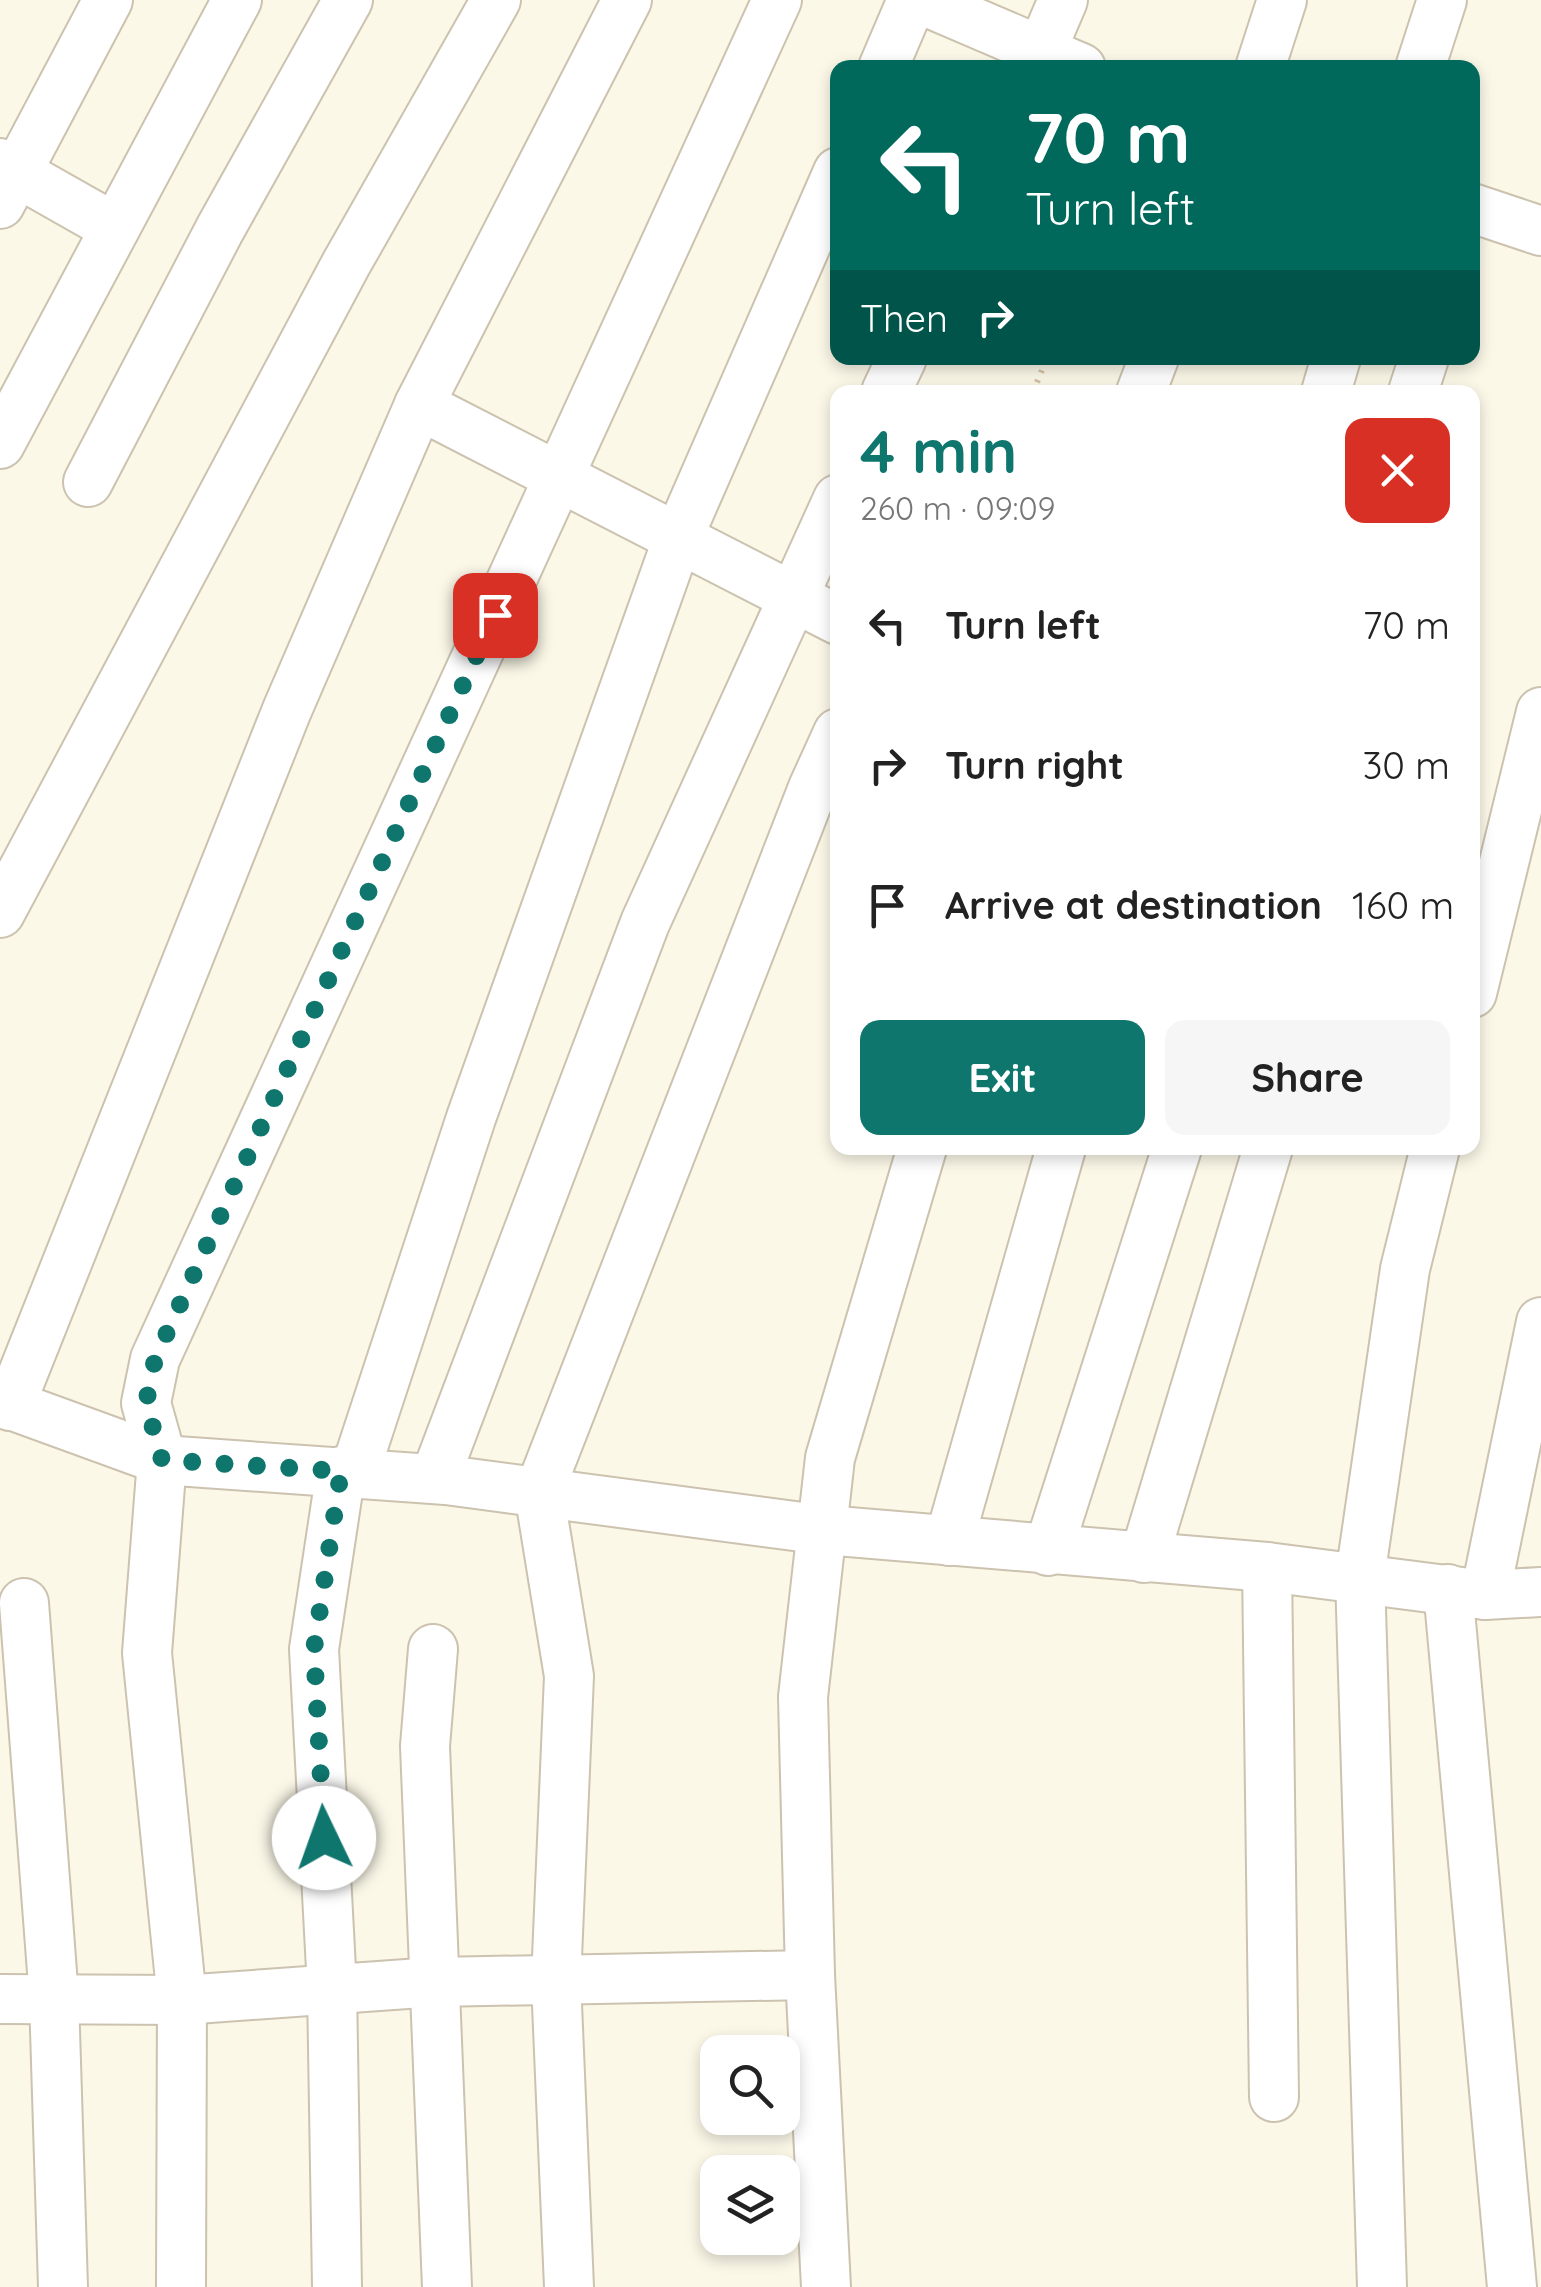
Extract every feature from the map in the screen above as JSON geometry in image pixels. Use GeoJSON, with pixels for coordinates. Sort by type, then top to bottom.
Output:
{"type":"FeatureCollection","features":[{"type":"Feature","properties":{"kind":"street"},"geometry":{"type":"LineString","coordinates":[[108,0],[5,180],[114,228]]}},
{"type":"Feature","properties":{"kind":"street"},"geometry":{"type":"LineString","coordinates":[[0,444],[237,0]]}},
{"type":"Feature","properties":{"kind":"street"},"geometry":{"type":"LineString","coordinates":[[88,482],[220,230],[348,0]]}},
{"type":"Feature","properties":{"kind":"street"},"geometry":{"type":"LineString","coordinates":[[0,912],[346,264],[496,0]]}},
{"type":"Feature","properties":{"kind":"street"},"geometry":{"type":"LineString","coordinates":[[627,0],[419,405],[287,710],[5,1404],[162,1460],[446,1480],[824,1530],[1267,1567],[1466,1592],[1541,1592]]}},
{"type":"Feature","properties":{"kind":"street"},"geometry":{"type":"LineString","coordinates":[[181,2287],[182,2000],[147,1653],[162,1460],[146,1403],[155,1359],[777,0]]}},
{"type":"Feature","properties":{"kind":"street"},"geometry":{"type":"LineString","coordinates":[[886,60],[912,0]]}},
{"type":"Feature","properties":{"kind":"street"},"geometry":{"type":"LineString","coordinates":[[922,0],[1048,60]]}},
{"type":"Feature","properties":{"kind":"street"},"geometry":{"type":"LineString","coordinates":[[1052,60],[1062,0]]}},
{"type":"Feature","properties":{"kind":"street"},"geometry":{"type":"LineString","coordinates":[[1263,60],[1282,0]]}},
{"type":"Feature","properties":{"kind":"street"},"geometry":{"type":"LineString","coordinates":[[1423,60],[1442,0]]}},
{"type":"Feature","properties":{"kind":"street"},"geometry":{"type":"LineString","coordinates":[[337,2287],[332,1988],[314,1649],[348,1471],[678,538],[830,190]]}},
{"type":"Feature","properties":{"kind":"street"},"geometry":{"type":"LineString","coordinates":[[1480,209],[1538,219]]}},
{"type":"Feature","properties":{"kind":"street"},"geometry":{"type":"LineString","coordinates":[[419,405],[830,616]]}},
{"type":"Feature","properties":{"kind":"street"},"geometry":{"type":"LineString","coordinates":[[446,1480],[436,1475],[645,923],[830,516]]}},
{"type":"Feature","properties":{"kind":"street"},"geometry":{"type":"LineString","coordinates":[[1480,960],[1541,712]]}},
{"type":"Feature","properties":{"kind":"street"},"geometry":{"type":"LineString","coordinates":[[569,2287],[556,1981],[570,1676],[539,1492],[830,751]]}},
{"type":"Feature","properties":{"kind":"street"},"geometry":{"type":"LineString","coordinates":[[826,2287],[810,1975],[803,1697],[830,1458],[920,1155]]}},
{"type":"Feature","properties":{"kind":"street"},"geometry":{"type":"LineString","coordinates":[[949,1541],[1059,1155]]}},
{"type":"Feature","properties":{"kind":"street"},"geometry":{"type":"LineString","coordinates":[[1048,1551],[1175,1155]]}},
{"type":"Feature","properties":{"kind":"street"},"geometry":{"type":"LineString","coordinates":[[1144,1558],[1266,1155]]}},
{"type":"Feature","properties":{"kind":"street"},"geometry":{"type":"LineString","coordinates":[[1382,2287],[1360,1576],[1405,1269],[1433,1155]]}},
{"type":"Feature","properties":{"kind":"street"},"geometry":{"type":"LineString","coordinates":[[1512,2287],[1466,1592],[1541,1322]]}},
{"type":"Feature","properties":{"kind":"street"},"geometry":{"type":"LineString","coordinates":[[1267,1567],[1274,2097]]}},
{"type":"Feature","properties":{"kind":"street"},"geometry":{"type":"LineString","coordinates":[[24,1603],[54,1998],[63,2287]]}},
{"type":"Feature","properties":{"kind":"street"},"geometry":{"type":"LineString","coordinates":[[433,1650],[426,1746],[447,2287]]}},
{"type":"Feature","properties":{"kind":"street"},"geometry":{"type":"LineString","coordinates":[[0,1999],[182,2000],[434,1982],[810,1975]]}},
{"type":"Feature","properties":{"kind":"route"},"geometry":{"type":"LineString","coordinates":[[324,1838],[314,1649],[341,1471],[162,1460],[146,1403],[155,1359],[495,615]]}}]}
